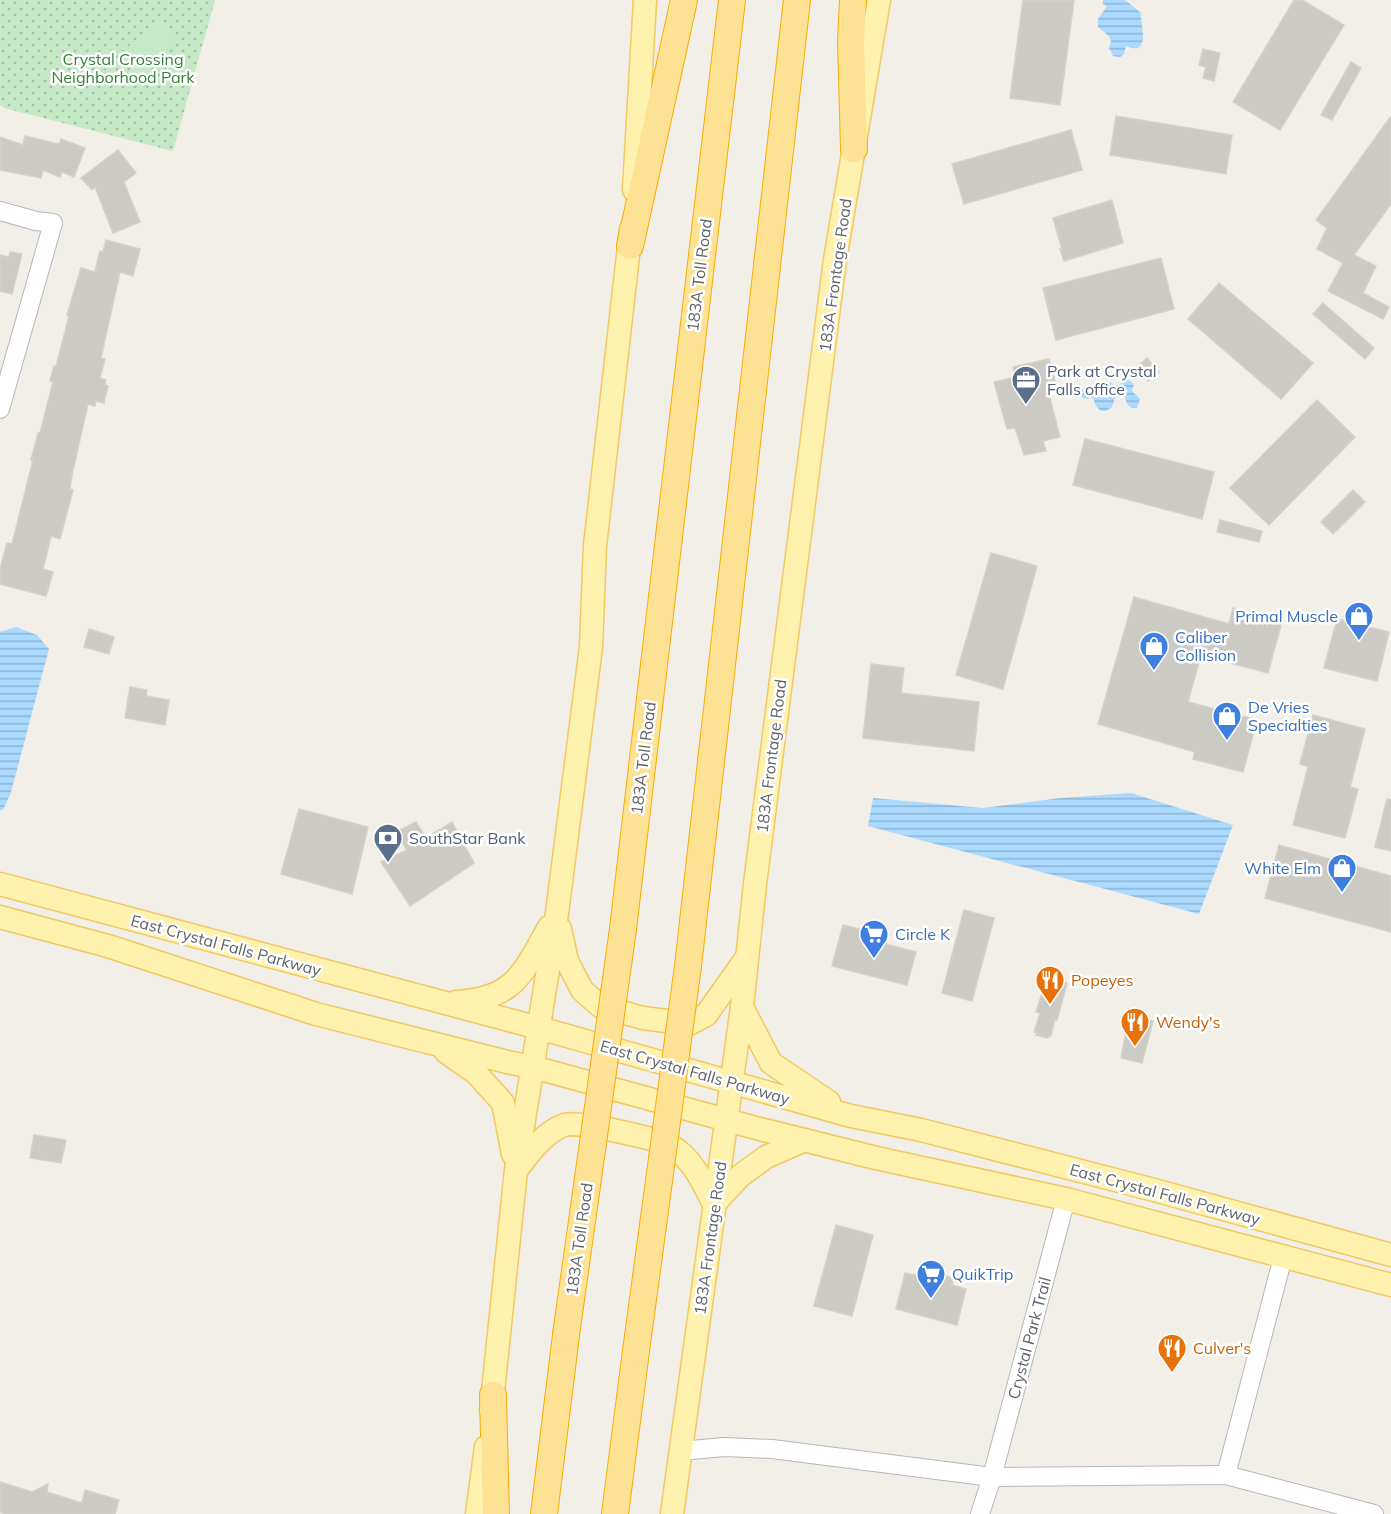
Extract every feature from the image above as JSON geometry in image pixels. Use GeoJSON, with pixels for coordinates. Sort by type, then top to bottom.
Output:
{"type":"FeatureCollection","features":[{"type":"Feature","properties":{"kind":"highway"},"geometry":{"type":"LineString","coordinates":[[630,246],[684,0]]}},
{"type":"Feature","properties":{"kind":"highway","name":"183A Toll Road"},"geometry":{"type":"LineString","coordinates":[[544,1514],[566,1335],[622,929],[732,0]]}},
{"type":"Feature","properties":{"kind":"highway"},"geometry":{"type":"LineString","coordinates":[[615,1514],[688,966],[797,0]]}},
{"type":"Feature","properties":{"kind":"highway"},"geometry":{"type":"LineString","coordinates":[[853,0],[851,42],[854,149]]}},
{"type":"Feature","properties":{"kind":"highway"},"geometry":{"type":"LineString","coordinates":[[493,1395],[496,1514]]}},
{"type":"Feature","properties":{"kind":"main road"},"geometry":{"type":"LineString","coordinates":[[477,1514],[493,1395],[516,1170],[557,913],[591,647],[595,546],[630,246],[645,0]]}},
{"type":"Feature","properties":{"kind":"main road","name":"183A Frontage Road"},"geometry":{"type":"LineString","coordinates":[[672,1514],[742,1006],[755,884],[835,260],[879,0]]}},
{"type":"Feature","properties":{"kind":"main road","name":"East Crystal Falls Parkway"},"geometry":{"type":"LineString","coordinates":[[0,884],[539,1028],[851,1116],[932,1133],[1154,1190],[1391,1255]]}},
{"type":"Feature","properties":{"kind":"main road"},"geometry":{"type":"LineString","coordinates":[[557,913],[567,961],[582,990],[600,1006],[643,1018],[689,1024],[706,1015],[747,957]]}},
{"type":"Feature","properties":{"kind":"main road"},"geometry":{"type":"LineString","coordinates":[[440,1003],[473,1001],[506,989],[519,978],[530,962],[557,913]]}},
{"type":"Feature","properties":{"kind":"main road","name":"East Crystal Falls Parkway"},"geometry":{"type":"LineString","coordinates":[[0,917],[108,946],[316,1014],[437,1045],[533,1066],[805,1140],[1066,1199],[1391,1285]]}},
{"type":"Feature","properties":{"kind":"main road"},"geometry":{"type":"LineString","coordinates":[[216,980],[226,946]]}},
{"type":"Feature","properties":{"kind":"main road"},"geometry":{"type":"LineString","coordinates":[[742,1006],[771,1063],[851,1116]]}},
{"type":"Feature","properties":{"kind":"main road"},"geometry":{"type":"LineString","coordinates":[[437,1045],[476,1073],[503,1103],[516,1170]]}},
{"type":"Feature","properties":{"kind":"main road"},"geometry":{"type":"LineString","coordinates":[[516,1170],[547,1135],[566,1124],[604,1127],[670,1146],[696,1170],[714,1204],[740,1176],[766,1157],[805,1140]]}},
{"type":"Feature","properties":{"kind":"main road"},"geometry":{"type":"LineString","coordinates":[[1283,1257],[1291,1228]]}},
{"type":"Feature","properties":{"kind":"street"},"geometry":{"type":"LineString","coordinates":[[0,211],[36,221],[53,223],[0,409]]}},
{"type":"Feature","properties":{"kind":"street","name":"Crystal Park Trail"},"geometry":{"type":"LineString","coordinates":[[980,1514],[992,1477],[1066,1199]]}},
{"type":"Feature","properties":{"kind":"street"},"geometry":{"type":"LineString","coordinates":[[1226,1475],[1283,1257]]}},
{"type":"Feature","properties":{"kind":"street"},"geometry":{"type":"LineString","coordinates":[[681,1451],[724,1447],[772,1449],[992,1477],[1226,1475],[1374,1514]]}},
{"type":"Feature","properties":{"kind":"green space","name":"Crystal Crossing Neighborhood Park"},"geometry":{"type":"Polygon","coordinates":[[[0,0],[215,0],[173,151],[4,108],[0,105],[0,0]]]}},
{"type":"Feature","properties":{"kind":"green space"},"geometry":{"type":"Polygon","coordinates":[[[160,18],[178,37],[138,74],[119,55],[160,18]]]}},
{"type":"Feature","properties":{"kind":"water"},"geometry":{"type":"Polygon","coordinates":[[[1103,0],[1125,0],[1141,13],[1142,43],[1139,47],[1134,48],[1126,46],[1124,54],[1120,57],[1113,56],[1109,48],[1111,41],[1109,36],[1098,27],[1098,19],[1107,6],[1103,4],[1103,0]]]}},
{"type":"Feature","properties":{"kind":"water"},"geometry":{"type":"Polygon","coordinates":[[[1126,378],[1134,384],[1132,391],[1140,399],[1137,408],[1128,405],[1124,396],[1119,396],[1115,398],[1112,407],[1101,411],[1093,398],[1084,399],[1080,395],[1081,388],[1092,388],[1103,382],[1119,385],[1126,378]]]}},
{"type":"Feature","properties":{"kind":"water"},"geometry":{"type":"Polygon","coordinates":[[[16,627],[37,635],[49,649],[11,792],[4,808],[0,811],[0,632],[16,627]]]}},
{"type":"Feature","properties":{"kind":"water"},"geometry":{"type":"Polygon","coordinates":[[[1131,793],[1233,825],[1199,914],[868,826],[873,798],[983,808],[1061,798],[1131,793]]]}},
{"type":"Feature","properties":{"kind":"building"},"geometry":{"type":"Polygon","coordinates":[[[1023,0],[1074,0],[1060,105],[1010,98],[1023,0]]]}},
{"type":"Feature","properties":{"kind":"building"},"geometry":{"type":"Polygon","coordinates":[[[1294,0],[1302,0],[1344,25],[1280,130],[1233,102],[1294,0]]]}},
{"type":"Feature","properties":{"kind":"building"},"geometry":{"type":"Polygon","coordinates":[[[1203,49],[1220,53],[1214,81],[1203,78],[1206,67],[1199,65],[1203,49]]]}},
{"type":"Feature","properties":{"kind":"building"},"geometry":{"type":"Polygon","coordinates":[[[1351,62],[1361,68],[1332,120],[1321,115],[1351,62]]]}},
{"type":"Feature","properties":{"kind":"building"},"geometry":{"type":"Polygon","coordinates":[[[1116,116],[1232,135],[1226,174],[1110,155],[1116,116]]]}},
{"type":"Feature","properties":{"kind":"building"},"geometry":{"type":"Polygon","coordinates":[[[1391,116],[1391,204],[1354,255],[1376,266],[1363,293],[1389,307],[1383,319],[1328,291],[1343,263],[1317,249],[1327,228],[1316,220],[1391,116]]]}},
{"type":"Feature","properties":{"kind":"building"},"geometry":{"type":"Polygon","coordinates":[[[1071,130],[1082,170],[964,204],[952,164],[1071,130]]]}},
{"type":"Feature","properties":{"kind":"building"},"geometry":{"type":"Polygon","coordinates":[[[25,136],[59,144],[61,139],[85,148],[74,177],[62,172],[60,177],[43,170],[41,178],[0,170],[0,137],[23,145],[25,136]]]}},
{"type":"Feature","properties":{"kind":"building"},"geometry":{"type":"Polygon","coordinates":[[[118,150],[136,173],[124,182],[140,222],[113,233],[95,187],[92,190],[81,178],[118,150]]]}},
{"type":"Feature","properties":{"kind":"building"},"geometry":{"type":"Polygon","coordinates":[[[1112,200],[1123,243],[1064,261],[1053,218],[1112,200]]]}},
{"type":"Feature","properties":{"kind":"building"},"geometry":{"type":"Polygon","coordinates":[[[106,240],[140,249],[133,276],[120,272],[101,358],[105,359],[100,378],[106,380],[105,385],[108,386],[104,403],[96,401],[95,406],[88,404],[72,475],[70,489],[73,490],[60,539],[51,536],[43,569],[53,572],[46,596],[0,584],[0,569],[7,543],[12,544],[33,460],[31,460],[53,382],[50,381],[54,366],[56,367],[69,316],[67,315],[81,268],[95,272],[100,251],[103,252],[106,240]]]}},
{"type":"Feature","properties":{"kind":"building"},"geometry":{"type":"Polygon","coordinates":[[[10,252],[22,254],[12,294],[0,291],[0,255],[9,257],[10,252]]]}},
{"type":"Feature","properties":{"kind":"building"},"geometry":{"type":"Polygon","coordinates":[[[1161,258],[1174,309],[1056,340],[1043,288],[1161,258]]]}},
{"type":"Feature","properties":{"kind":"building"},"geometry":{"type":"Polygon","coordinates":[[[1219,283],[1313,363],[1281,399],[1188,319],[1219,283]]]}},
{"type":"Feature","properties":{"kind":"building"},"geometry":{"type":"Polygon","coordinates":[[[1323,303],[1374,348],[1365,359],[1313,314],[1323,303]]]}},
{"type":"Feature","properties":{"kind":"building"},"geometry":{"type":"Polygon","coordinates":[[[1147,358],[1159,372],[1148,381],[1136,368],[1147,358]]]}},
{"type":"Feature","properties":{"kind":"building","name":"Park at Crystal Falls office"},"geometry":{"type":"Polygon","coordinates":[[[1049,359],[1055,381],[1046,383],[1060,437],[1043,441],[1046,451],[1024,455],[1015,428],[1007,429],[994,382],[1016,377],[1013,367],[1049,359]]]}},
{"type":"Feature","properties":{"kind":"building"},"geometry":{"type":"Polygon","coordinates":[[[1317,400],[1355,437],[1269,525],[1230,488],[1317,400]]]}},
{"type":"Feature","properties":{"kind":"building"},"geometry":{"type":"Polygon","coordinates":[[[1085,439],[1214,472],[1202,519],[1073,485],[1085,439]]]}},
{"type":"Feature","properties":{"kind":"building"},"geometry":{"type":"Polygon","coordinates":[[[1353,490],[1365,502],[1333,534],[1321,522],[1353,490]]]}},
{"type":"Feature","properties":{"kind":"building"},"geometry":{"type":"Polygon","coordinates":[[[1220,520],[1262,531],[1259,542],[1217,532],[1220,520]]]}},
{"type":"Feature","properties":{"kind":"building"},"geometry":{"type":"Polygon","coordinates":[[[991,553],[1037,566],[1003,689],[956,675],[991,553]]]}},
{"type":"Feature","properties":{"kind":"building"},"geometry":{"type":"Polygon","coordinates":[[[1134,597],[1229,624],[1233,608],[1282,621],[1268,673],[1201,655],[1188,702],[1257,720],[1243,772],[1193,759],[1195,752],[1098,724],[1134,597]]]}},
{"type":"Feature","properties":{"kind":"building"},"geometry":{"type":"Polygon","coordinates":[[[1337,619],[1389,632],[1377,681],[1324,668],[1337,619]]]}},
{"type":"Feature","properties":{"kind":"building"},"geometry":{"type":"Polygon","coordinates":[[[89,629],[114,637],[109,654],[84,647],[89,629]]]}},
{"type":"Feature","properties":{"kind":"building"},"geometry":{"type":"Polygon","coordinates":[[[871,664],[904,668],[901,693],[979,702],[974,751],[863,738],[871,664]]]}},
{"type":"Feature","properties":{"kind":"building"},"geometry":{"type":"Polygon","coordinates":[[[130,687],[147,690],[146,696],[169,700],[165,725],[125,718],[130,687]]]}},
{"type":"Feature","properties":{"kind":"building"},"geometry":{"type":"Polygon","coordinates":[[[1313,715],[1365,729],[1350,787],[1358,789],[1345,838],[1293,825],[1308,767],[1300,764],[1313,715]]]}},
{"type":"Feature","properties":{"kind":"building"},"geometry":{"type":"Polygon","coordinates":[[[1387,799],[1391,800],[1391,851],[1375,847],[1387,799]]]}},
{"type":"Feature","properties":{"kind":"building"},"geometry":{"type":"Polygon","coordinates":[[[299,809],[368,827],[352,894],[281,874],[299,809]]]}},
{"type":"Feature","properties":{"kind":"building"},"geometry":{"type":"Polygon","coordinates":[[[416,822],[426,838],[452,822],[474,863],[410,906],[381,862],[407,850],[396,832],[416,822]]]}},
{"type":"Feature","properties":{"kind":"building"},"geometry":{"type":"Polygon","coordinates":[[[1279,845],[1391,876],[1391,932],[1265,898],[1279,845]]]}},
{"type":"Feature","properties":{"kind":"building"},"geometry":{"type":"Polygon","coordinates":[[[964,910],[994,918],[972,1001],[942,993],[964,910]]]}},
{"type":"Feature","properties":{"kind":"building","name":"Circle K"},"geometry":{"type":"Polygon","coordinates":[[[843,925],[880,934],[878,942],[916,952],[907,985],[832,966],[843,925]]]}},
{"type":"Feature","properties":{"kind":"building","name":"Popeyes"},"geometry":{"type":"Polygon","coordinates":[[[1047,978],[1067,983],[1057,1020],[1055,1019],[1051,1036],[1048,1038],[1036,1035],[1037,1033],[1034,1032],[1040,1013],[1036,1012],[1047,978]]]}},
{"type":"Feature","properties":{"kind":"building","name":"Wendy's"},"geometry":{"type":"Polygon","coordinates":[[[1129,1015],[1153,1021],[1142,1063],[1121,1058],[1129,1015]]]}},
{"type":"Feature","properties":{"kind":"building"},"geometry":{"type":"Polygon","coordinates":[[[34,1135],[66,1140],[61,1163],[30,1158],[34,1135]]]}},
{"type":"Feature","properties":{"kind":"building"},"geometry":{"type":"Polygon","coordinates":[[[836,1225],[873,1235],[852,1316],[814,1306],[836,1225]]]}},
{"type":"Feature","properties":{"kind":"building","name":"QuikTrip"},"geometry":{"type":"Polygon","coordinates":[[[921,1269],[954,1278],[952,1285],[966,1289],[957,1325],[896,1309],[905,1273],[919,1276],[921,1269]]]}},
{"type":"Feature","properties":{"kind":"building"},"geometry":{"type":"Polygon","coordinates":[[[0,1482],[32,1492],[48,1484],[47,1492],[82,1503],[85,1490],[119,1500],[115,1514],[7,1514],[0,1512],[0,1482]]]}},
{"type":"Feature","properties":{"kind":"place","name":"Park at Crystal Falls office"},"geometry":{"type":"Point","coordinates":[1026,406]}},
{"type":"Feature","properties":{"kind":"place","name":"Primal Muscle"},"geometry":{"type":"Point","coordinates":[1359,642]}},
{"type":"Feature","properties":{"kind":"place","name":"Caliber Collision"},"geometry":{"type":"Point","coordinates":[1154,672]}},
{"type":"Feature","properties":{"kind":"place","name":"De Vries Specialties"},"geometry":{"type":"Point","coordinates":[1227,742]}},
{"type":"Feature","properties":{"kind":"place","name":"SouthStar Bank"},"geometry":{"type":"Point","coordinates":[388,864]}},
{"type":"Feature","properties":{"kind":"place","name":"White Elm"},"geometry":{"type":"Point","coordinates":[1342,894]}},
{"type":"Feature","properties":{"kind":"place","name":"Circle K"},"geometry":{"type":"Point","coordinates":[874,960]}},
{"type":"Feature","properties":{"kind":"place","name":"Popeyes"},"geometry":{"type":"Point","coordinates":[1050,1006]}},
{"type":"Feature","properties":{"kind":"place","name":"Wendy's"},"geometry":{"type":"Point","coordinates":[1135,1048]}},
{"type":"Feature","properties":{"kind":"place","name":"QuikTrip"},"geometry":{"type":"Point","coordinates":[931,1300]}},
{"type":"Feature","properties":{"kind":"place","name":"Culver's"},"geometry":{"type":"Point","coordinates":[1172,1374]}}]}
